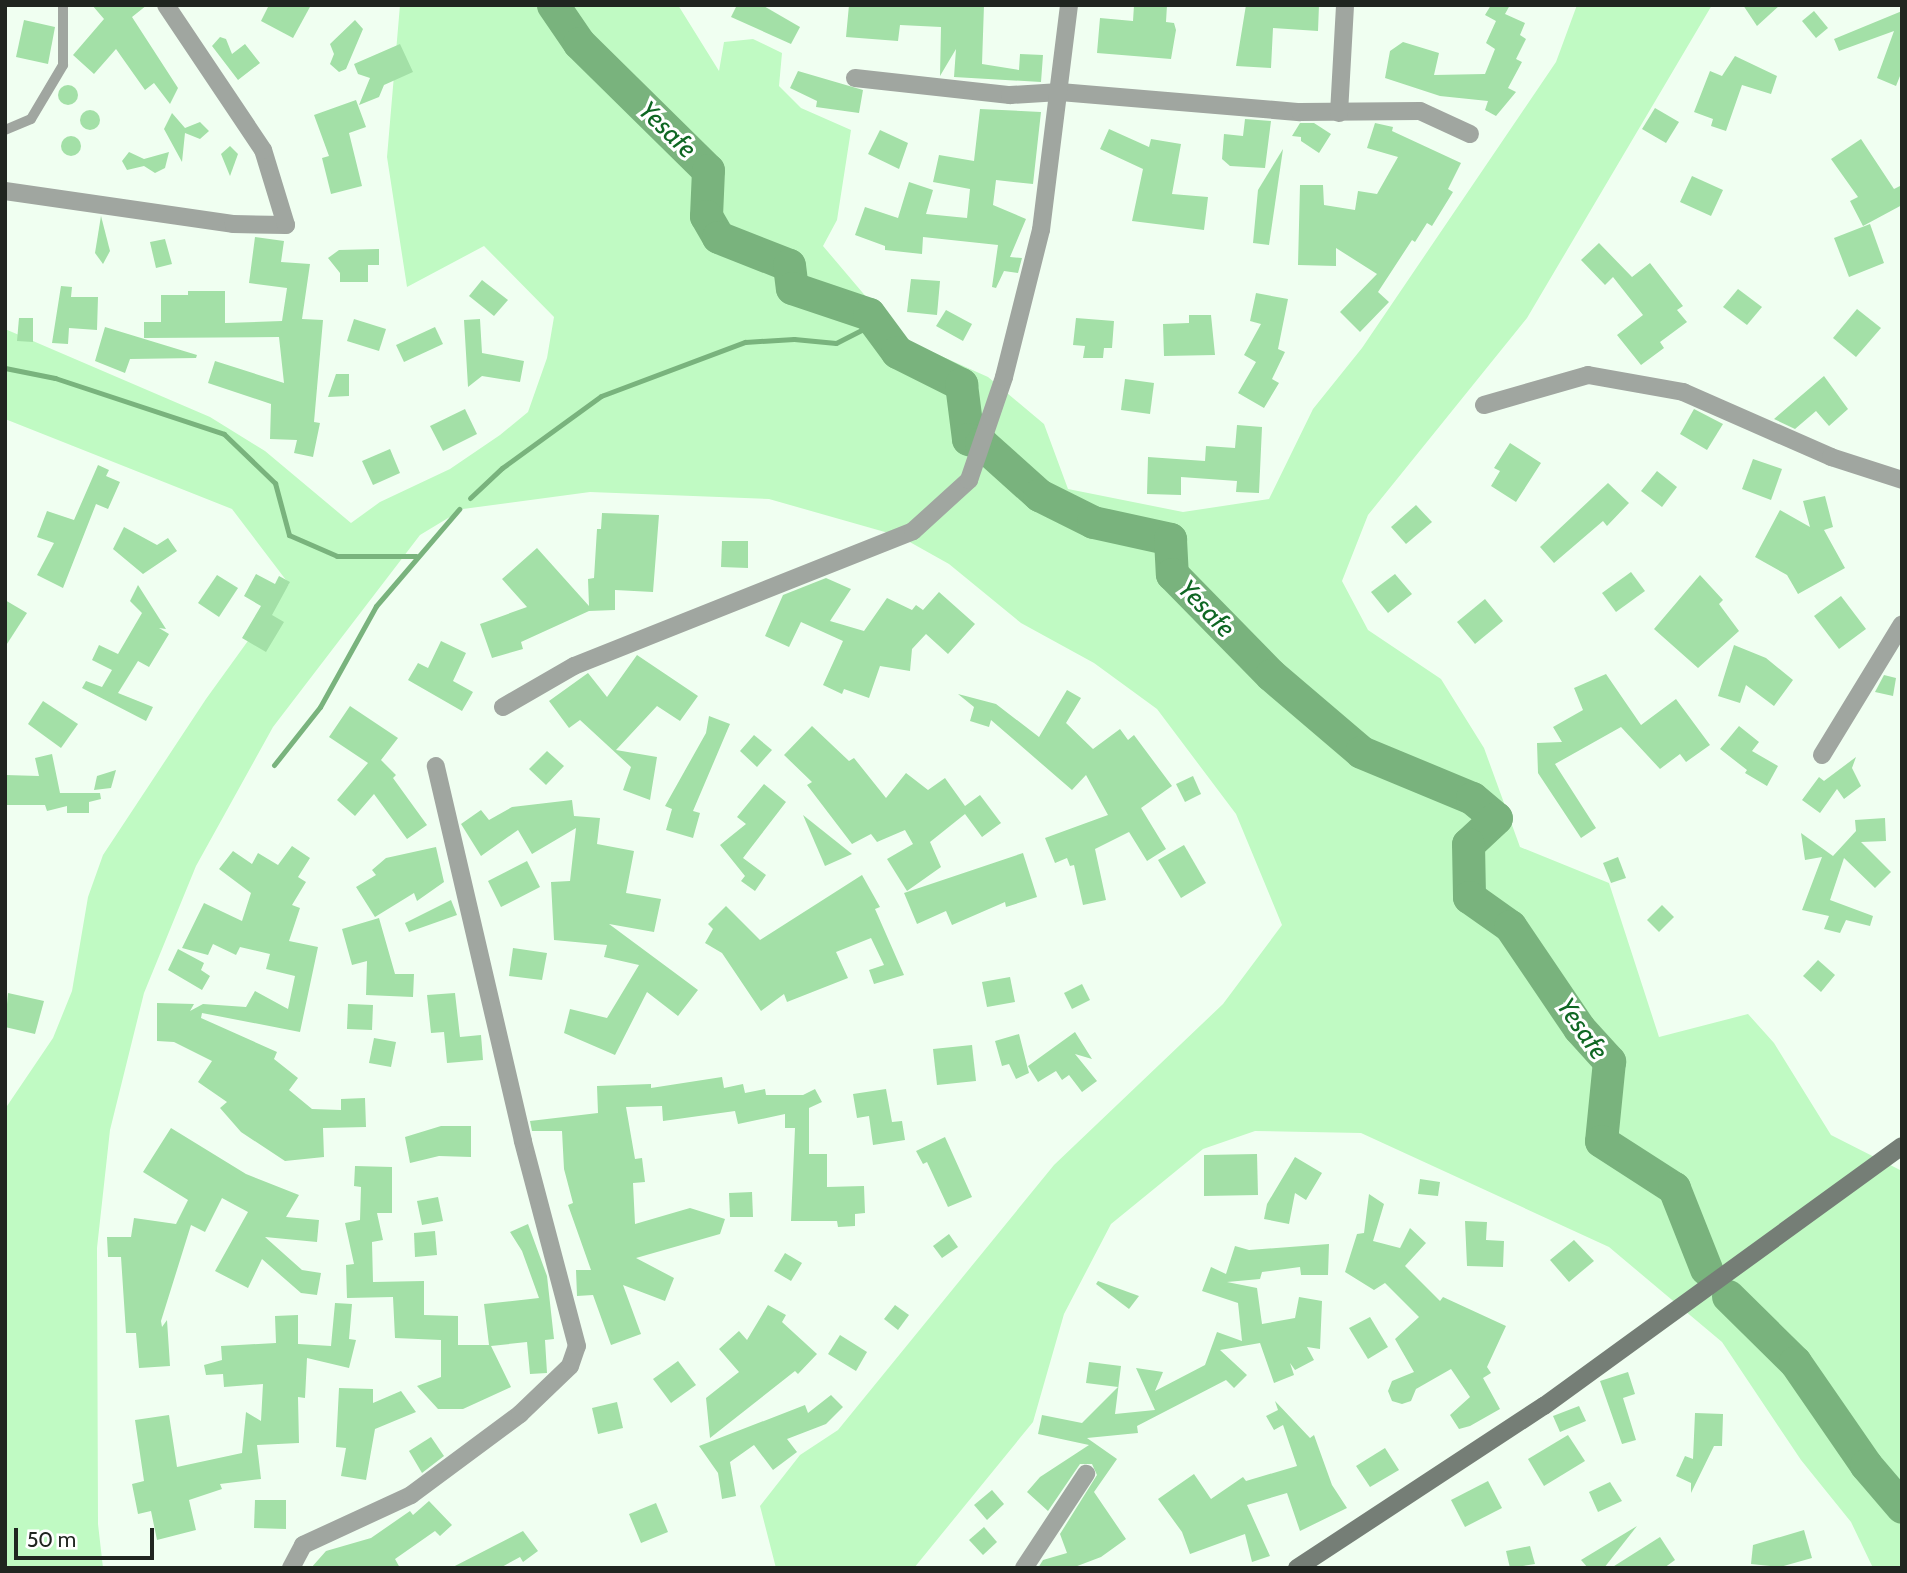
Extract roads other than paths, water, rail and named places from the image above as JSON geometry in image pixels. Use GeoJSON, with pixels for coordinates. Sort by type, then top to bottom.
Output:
{"type":"FeatureCollection","features":[{"type":"Feature","properties":{"kind":"street"},"geometry":{"type":"LineString","coordinates":[[5,191],[123,211],[286,225],[263,150],[166,5]]}},
{"type":"Feature","properties":{"kind":"street"},"geometry":{"type":"LineString","coordinates":[[503,707],[574,666],[913,531],[969,480],[1004,377],[1041,230],[1069,5]]}},
{"type":"Feature","properties":{"kind":"street"},"geometry":{"type":"LineString","coordinates":[[1339,113],[1345,5]]}},
{"type":"Feature","properties":{"kind":"street"},"geometry":{"type":"LineString","coordinates":[[855,78],[1010,94],[1060,92],[1339,113],[1420,111],[1470,134]]}},
{"type":"Feature","properties":{"kind":"street"},"geometry":{"type":"LineString","coordinates":[[1484,405],[1588,375],[1683,392],[1831,457],[1902,480]]}},
{"type":"Feature","properties":{"kind":"street"},"geometry":{"type":"LineString","coordinates":[[1822,755],[1902,624]]}},
{"type":"Feature","properties":{"kind":"street"},"geometry":{"type":"LineString","coordinates":[[291,1568],[303,1545],[411,1495],[520,1414],[570,1366],[578,1346],[523,1141],[436,766]]}},
{"type":"Feature","properties":{"kind":"street"},"geometry":{"type":"LineString","coordinates":[[1297,1568],[1544,1406],[1902,1146]]}},
{"type":"Feature","properties":{"kind":"street"},"geometry":{"type":"LineString","coordinates":[[1024,1568],[1086,1474]]}},
{"type":"Feature","properties":{"kind":"lane"},"geometry":{"type":"LineString","coordinates":[[5,130],[31,119],[63,65],[63,5]]}},
{"type":"Feature","properties":{"kind":"waterway","name":"Yesafe"},"geometry":{"type":"LineString","coordinates":[[553,5],[579,43],[708,170],[706,216],[718,237],[789,265],[792,288],[869,314],[897,352],[961,384],[968,439],[981,443],[1039,495],[1093,522],[1170,539],[1172,574],[1271,675],[1361,752],[1472,798],[1496,818],[1468,844],[1469,897],[1510,926],[1579,1028],[1609,1061],[1601,1141],[1674,1188],[1706,1269]]}},
{"type":"Feature","properties":{"kind":"waterway"},"geometry":{"type":"LineString","coordinates":[[470,498],[502,468],[601,396],[745,342],[794,339],[836,343],[875,323]]}},
{"type":"Feature","properties":{"kind":"waterway"},"geometry":{"type":"LineString","coordinates":[[5,368],[55,378],[224,434],[275,483],[289,535],[337,556],[416,556]]}},
{"type":"Feature","properties":{"kind":"waterway"},"geometry":{"type":"LineString","coordinates":[[274,765],[320,707],[376,606],[459,509]]}},
{"type":"Feature","properties":{"kind":"waterway","name":"Yesafe"},"geometry":{"type":"LineString","coordinates":[[1728,1296],[1795,1362],[1866,1465],[1902,1507]]}}]}
